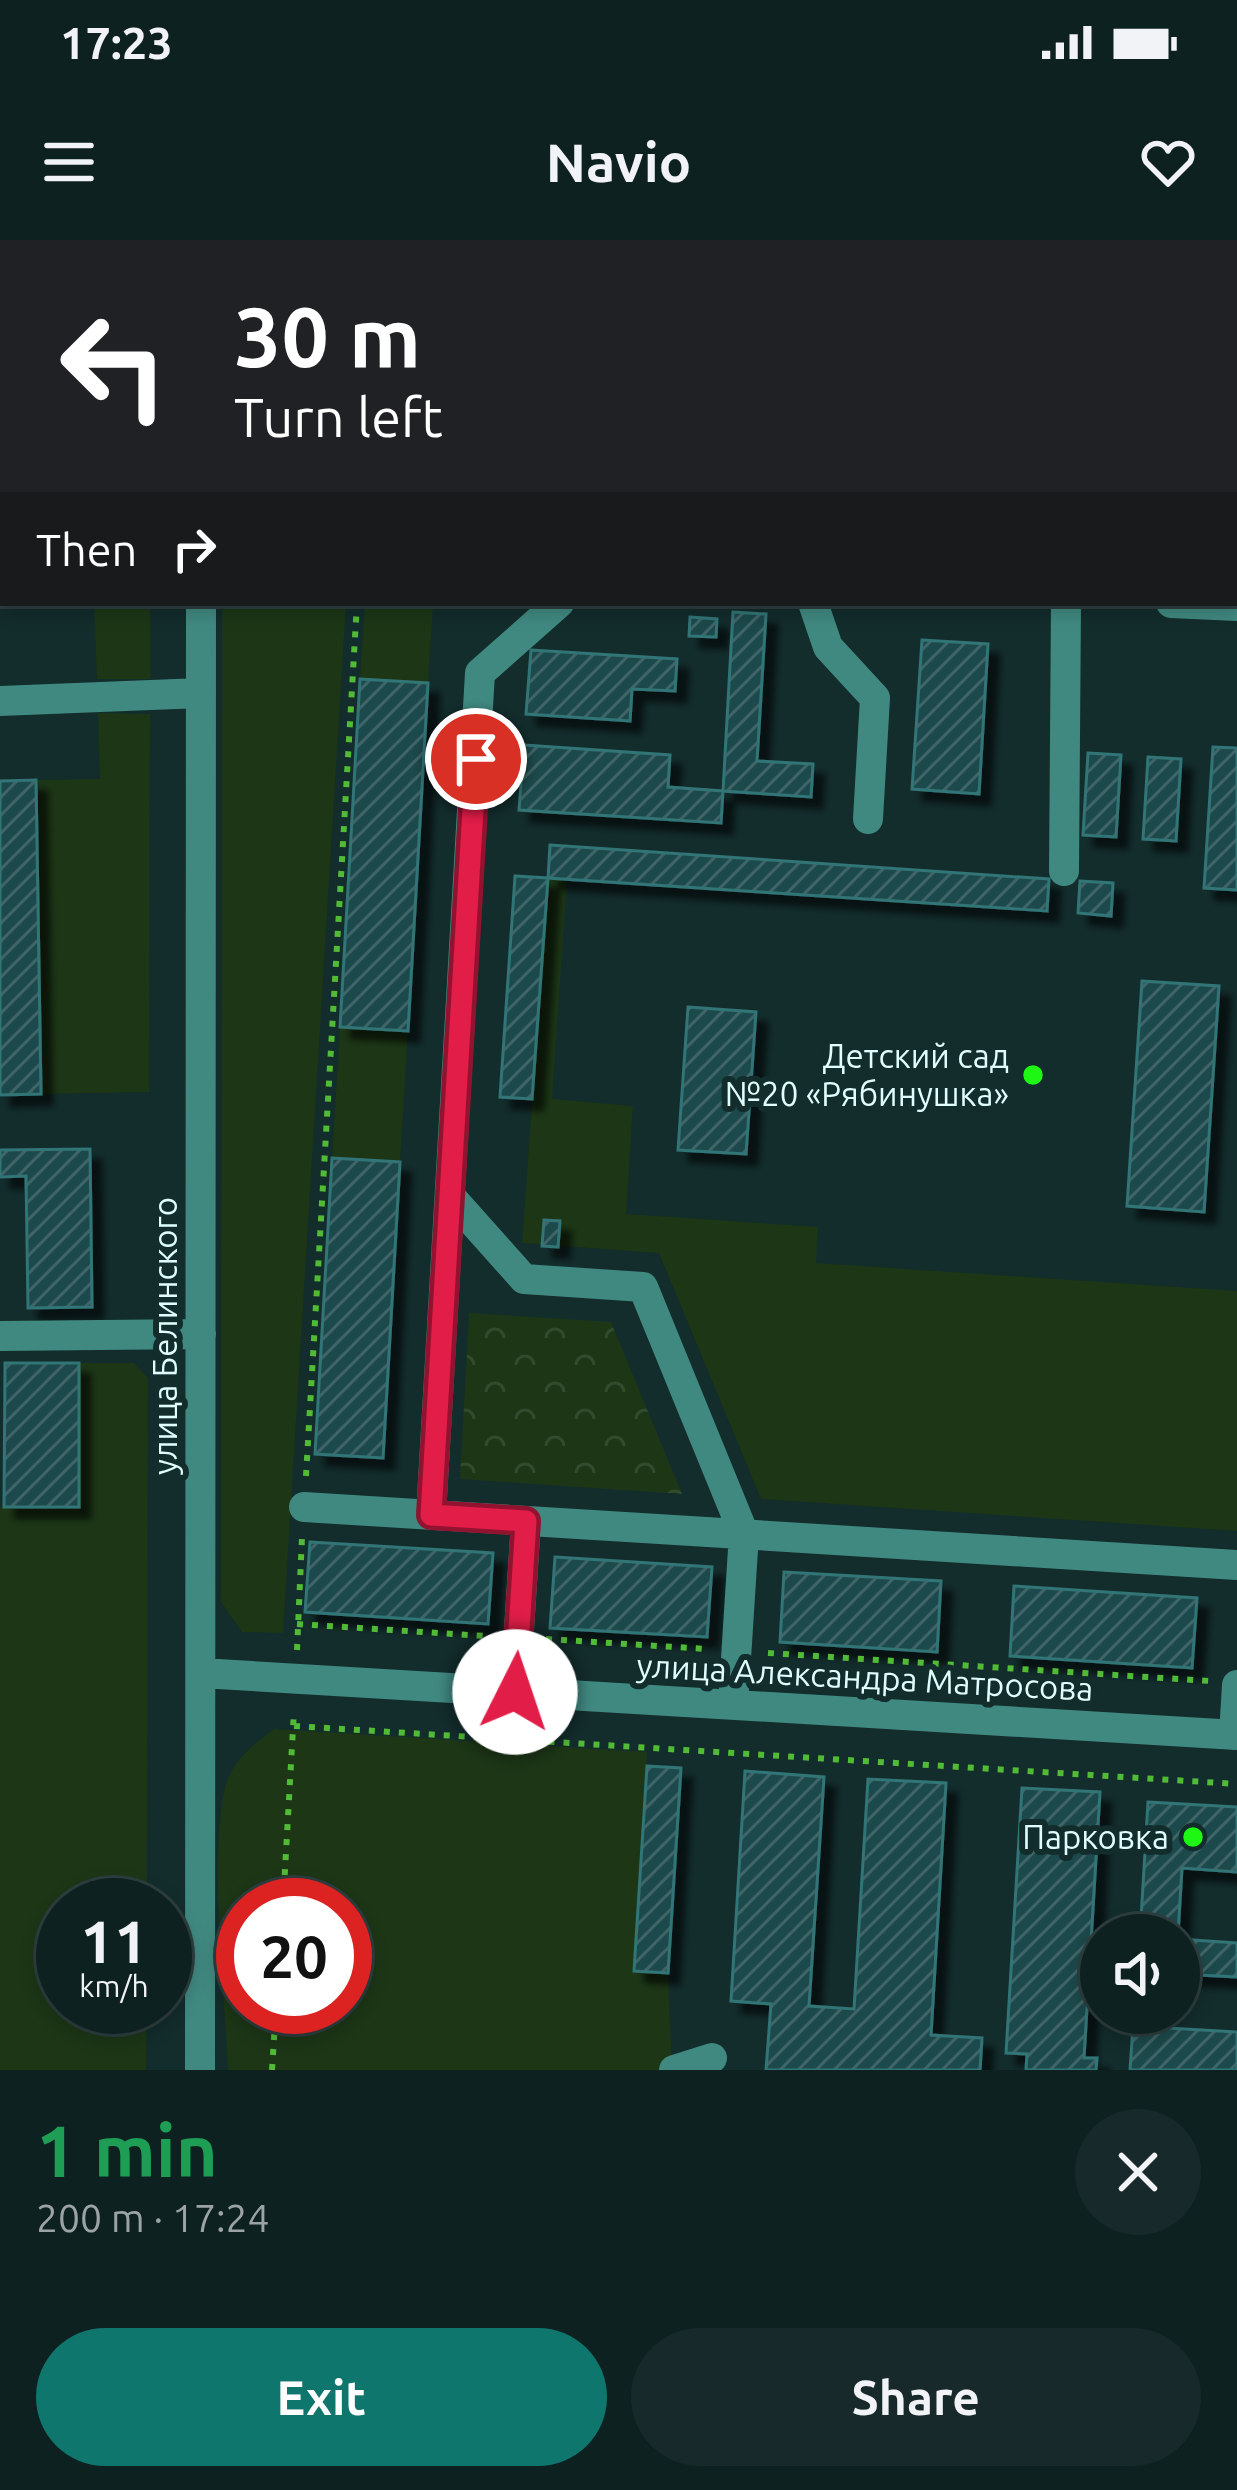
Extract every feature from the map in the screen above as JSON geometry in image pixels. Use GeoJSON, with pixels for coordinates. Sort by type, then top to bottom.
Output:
{"type":"FeatureCollection","features":[{"type":"Feature","properties":{"kind":"street","name":"улица Белинского"},"geometry":{"type":"LineString","coordinates":[[200,2070],[201,606]]}},
{"type":"Feature","properties":{"kind":"street"},"geometry":{"type":"LineString","coordinates":[[431,1515],[481,674],[556,606]]}},
{"type":"Feature","properties":{"kind":"street"},"geometry":{"type":"LineString","coordinates":[[814,606],[828,647],[875,698],[868,819]]}},
{"type":"Feature","properties":{"kind":"street"},"geometry":{"type":"LineString","coordinates":[[1064,871],[1066,606]]}},
{"type":"Feature","properties":{"kind":"street"},"geometry":{"type":"LineString","coordinates":[[0,700],[201,694]]}},
{"type":"Feature","properties":{"kind":"street"},"geometry":{"type":"LineString","coordinates":[[450,1196],[524,1279],[643,1287],[744,1534],[733,1706]]}},
{"type":"Feature","properties":{"kind":"street"},"geometry":{"type":"LineString","coordinates":[[0,1336],[201,1334]]}},
{"type":"Feature","properties":{"kind":"street"},"geometry":{"type":"LineString","coordinates":[[304,1508],[1237,1565]]}},
{"type":"Feature","properties":{"kind":"street"},"geometry":{"type":"LineString","coordinates":[[515,1692],[526,1521]]}},
{"type":"Feature","properties":{"kind":"street","name":"улица Александра Матросова"},"geometry":{"type":"LineString","coordinates":[[201,1673],[1235,1735]]}},
{"type":"Feature","properties":{"kind":"street"},"geometry":{"type":"LineString","coordinates":[[1235,1735],[1237,1685]]}},
{"type":"Feature","properties":{"kind":"street"},"geometry":{"type":"LineString","coordinates":[[674,2070],[712,2058]]}},
{"type":"Feature","properties":{"kind":"path"},"geometry":{"type":"LineString","coordinates":[[285,1878],[357,606]]}},
{"type":"Feature","properties":{"kind":"path"},"geometry":{"type":"LineString","coordinates":[[293,1726],[1237,1784]]}},
{"type":"Feature","properties":{"kind":"path"},"geometry":{"type":"LineString","coordinates":[[272,2070],[274,2034]]}},
{"type":"Feature","properties":{"kind":"green space"},"geometry":{"type":"Polygon","coordinates":[[[94,606],[150,606],[150,679],[97,679],[94,606]]]}},
{"type":"Feature","properties":{"kind":"green space"},"geometry":{"type":"Polygon","coordinates":[[[222,606],[346,606],[283,1633],[242,1632],[221,1602],[222,606]]]}},
{"type":"Feature","properties":{"kind":"green space"},"geometry":{"type":"Polygon","coordinates":[[[365,606],[433,606],[428,683],[360,679],[365,606]]]}},
{"type":"Feature","properties":{"kind":"green space"},"geometry":{"type":"Polygon","coordinates":[[[98,713],[150,714],[149,1092],[41,1094],[36,780],[100,779],[98,713]]]}},
{"type":"Feature","properties":{"kind":"green space"},"geometry":{"type":"Polygon","coordinates":[[[548,878],[567,879],[552,1099],[633,1106],[626,1214],[818,1227],[816,1263],[1237,1291],[1237,1531],[761,1499],[659,1253],[522,1243],[548,878]]]}},
{"type":"Feature","properties":{"kind":"green space"},"geometry":{"type":"Polygon","coordinates":[[[340,1027],[408,1031],[400,1162],[332,1158],[340,1027]]]}},
{"type":"Feature","properties":{"kind":"green space"},"geometry":{"type":"Polygon","coordinates":[[[469,1313],[611,1322],[682,1494],[460,1479],[469,1313]]]}},
{"type":"Feature","properties":{"kind":"green space"},"geometry":{"type":"Polygon","coordinates":[[[79,1363],[134,1363],[148,1378],[147,1878],[36,1878],[36,2034],[147,2034],[146,2070],[0,2070],[0,1507],[79,1507],[79,1363]]]}},
{"type":"Feature","properties":{"kind":"green space"},"geometry":{"type":"Polygon","coordinates":[[[274,1729],[647,1752],[634,1970],[668,1973],[672,2070],[228,2070],[226,2034],[372,2034],[372,1878],[218,1878],[226,1784],[246,1753],[274,1729]]]}},
{"type":"Feature","properties":{"kind":"building"},"geometry":{"type":"Polygon","coordinates":[[[733,612],[766,614],[757,761],[813,764],[811,797],[723,791],[733,612]]]}},
{"type":"Feature","properties":{"kind":"building"},"geometry":{"type":"Polygon","coordinates":[[[690,617],[717,619],[716,637],[689,636],[690,617]]]}},
{"type":"Feature","properties":{"kind":"building"},"geometry":{"type":"Polygon","coordinates":[[[922,640],[988,644],[979,794],[912,789],[922,640]]]}},
{"type":"Feature","properties":{"kind":"building"},"geometry":{"type":"Polygon","coordinates":[[[531,650],[677,659],[675,691],[632,689],[630,721],[526,714],[531,650]]]}},
{"type":"Feature","properties":{"kind":"building"},"geometry":{"type":"Polygon","coordinates":[[[360,679],[428,683],[408,1031],[340,1027],[360,679]]]}},
{"type":"Feature","properties":{"kind":"building"},"geometry":{"type":"Polygon","coordinates":[[[524,745],[670,755],[668,787],[723,791],[721,823],[519,810],[524,745]]]}},
{"type":"Feature","properties":{"kind":"building"},"geometry":{"type":"Polygon","coordinates":[[[1213,747],[1237,748],[1237,890],[1204,888],[1213,747]]]}},
{"type":"Feature","properties":{"kind":"building"},"geometry":{"type":"Polygon","coordinates":[[[1088,753],[1121,755],[1116,837],[1083,835],[1088,753]]]}},
{"type":"Feature","properties":{"kind":"building"},"geometry":{"type":"Polygon","coordinates":[[[1148,757],[1181,759],[1176,841],[1143,839],[1148,757]]]}},
{"type":"Feature","properties":{"kind":"building"},"geometry":{"type":"Polygon","coordinates":[[[36,780],[41,1094],[0,1095],[0,781],[36,780]]]}},
{"type":"Feature","properties":{"kind":"building"},"geometry":{"type":"Polygon","coordinates":[[[550,845],[1049,879],[1047,911],[548,878],[550,845]]]}},
{"type":"Feature","properties":{"kind":"building"},"geometry":{"type":"Polygon","coordinates":[[[515,876],[548,878],[532,1099],[500,1097],[515,876]]]}},
{"type":"Feature","properties":{"kind":"building"},"geometry":{"type":"Polygon","coordinates":[[[1080,881],[1113,883],[1111,916],[1078,913],[1080,881]]]}},
{"type":"Feature","properties":{"kind":"building"},"geometry":{"type":"Polygon","coordinates":[[[1142,981],[1219,986],[1204,1212],[1127,1206],[1142,981]]]}},
{"type":"Feature","properties":{"kind":"building"},"geometry":{"type":"Polygon","coordinates":[[[688,1007],[756,1012],[746,1154],[678,1150],[688,1007]]]}},
{"type":"Feature","properties":{"kind":"building"},"geometry":{"type":"Polygon","coordinates":[[[90,1149],[92,1307],[28,1308],[26,1176],[0,1177],[0,1150],[90,1149]]]}},
{"type":"Feature","properties":{"kind":"building"},"geometry":{"type":"Polygon","coordinates":[[[332,1158],[400,1162],[383,1458],[315,1454],[332,1158]]]}},
{"type":"Feature","properties":{"kind":"building"},"geometry":{"type":"Polygon","coordinates":[[[544,1220],[560,1221],[558,1247],[542,1246],[544,1220]]]}},
{"type":"Feature","properties":{"kind":"building"},"geometry":{"type":"Polygon","coordinates":[[[5,1363],[79,1363],[79,1507],[4,1507],[5,1363]]]}},
{"type":"Feature","properties":{"kind":"building"},"geometry":{"type":"Polygon","coordinates":[[[310,1542],[493,1553],[488,1624],[305,1612],[310,1542]]]}},
{"type":"Feature","properties":{"kind":"building"},"geometry":{"type":"Polygon","coordinates":[[[555,1557],[712,1567],[707,1637],[550,1628],[555,1557]]]}},
{"type":"Feature","properties":{"kind":"building"},"geometry":{"type":"Polygon","coordinates":[[[784,1572],[941,1581],[937,1652],[780,1642],[784,1572]]]}},
{"type":"Feature","properties":{"kind":"building"},"geometry":{"type":"Polygon","coordinates":[[[1014,1586],[1197,1598],[1192,1668],[1010,1656],[1014,1586]]]}},
{"type":"Feature","properties":{"kind":"building"},"geometry":{"type":"Polygon","coordinates":[[[647,1766],[681,1768],[668,1973],[634,1971],[647,1766]]]}},
{"type":"Feature","properties":{"kind":"building"},"geometry":{"type":"Polygon","coordinates":[[[745,1771],[824,1777],[809,2006],[854,2009],[868,1779],[946,1783],[931,2035],[982,2038],[980,2070],[766,2070],[771,2004],[731,2001],[745,1771]]]}},
{"type":"Feature","properties":{"kind":"building"},"geometry":{"type":"Polygon","coordinates":[[[1022,1788],[1100,1792],[1093,1914],[1080,1914],[1080,2034],[1085,2034],[1084,2058],[1097,2058],[1096,2070],[1026,2070],[1027,2054],[1006,2053],[1022,1788]]]}},
{"type":"Feature","properties":{"kind":"building"},"geometry":{"type":"Polygon","coordinates":[[[1148,1802],[1237,1807],[1237,1872],[1182,1868],[1179,1914],[1141,1914],[1148,1802]]]}},
{"type":"Feature","properties":{"kind":"building"},"geometry":{"type":"Polygon","coordinates":[[[1200,1940],[1237,1943],[1237,1977],[1200,1975],[1200,1940]]]}},
{"type":"Feature","properties":{"kind":"building"},"geometry":{"type":"Polygon","coordinates":[[[1237,2032],[1237,2070],[1130,2070],[1132,2034],[1237,2032]]]}},
{"type":"Feature","properties":{"kind":"place","name":"Детский сад №20 «Рябинушка»"},"geometry":{"type":"Point","coordinates":[1033,1075]}},
{"type":"Feature","properties":{"kind":"place","name":"Парковка"},"geometry":{"type":"Point","coordinates":[1193,1837]}},
{"type":"Feature","properties":{"kind":"route"},"geometry":{"type":"LineString","coordinates":[[476,759],[431,1515],[526,1521],[515,1692]]}}]}
